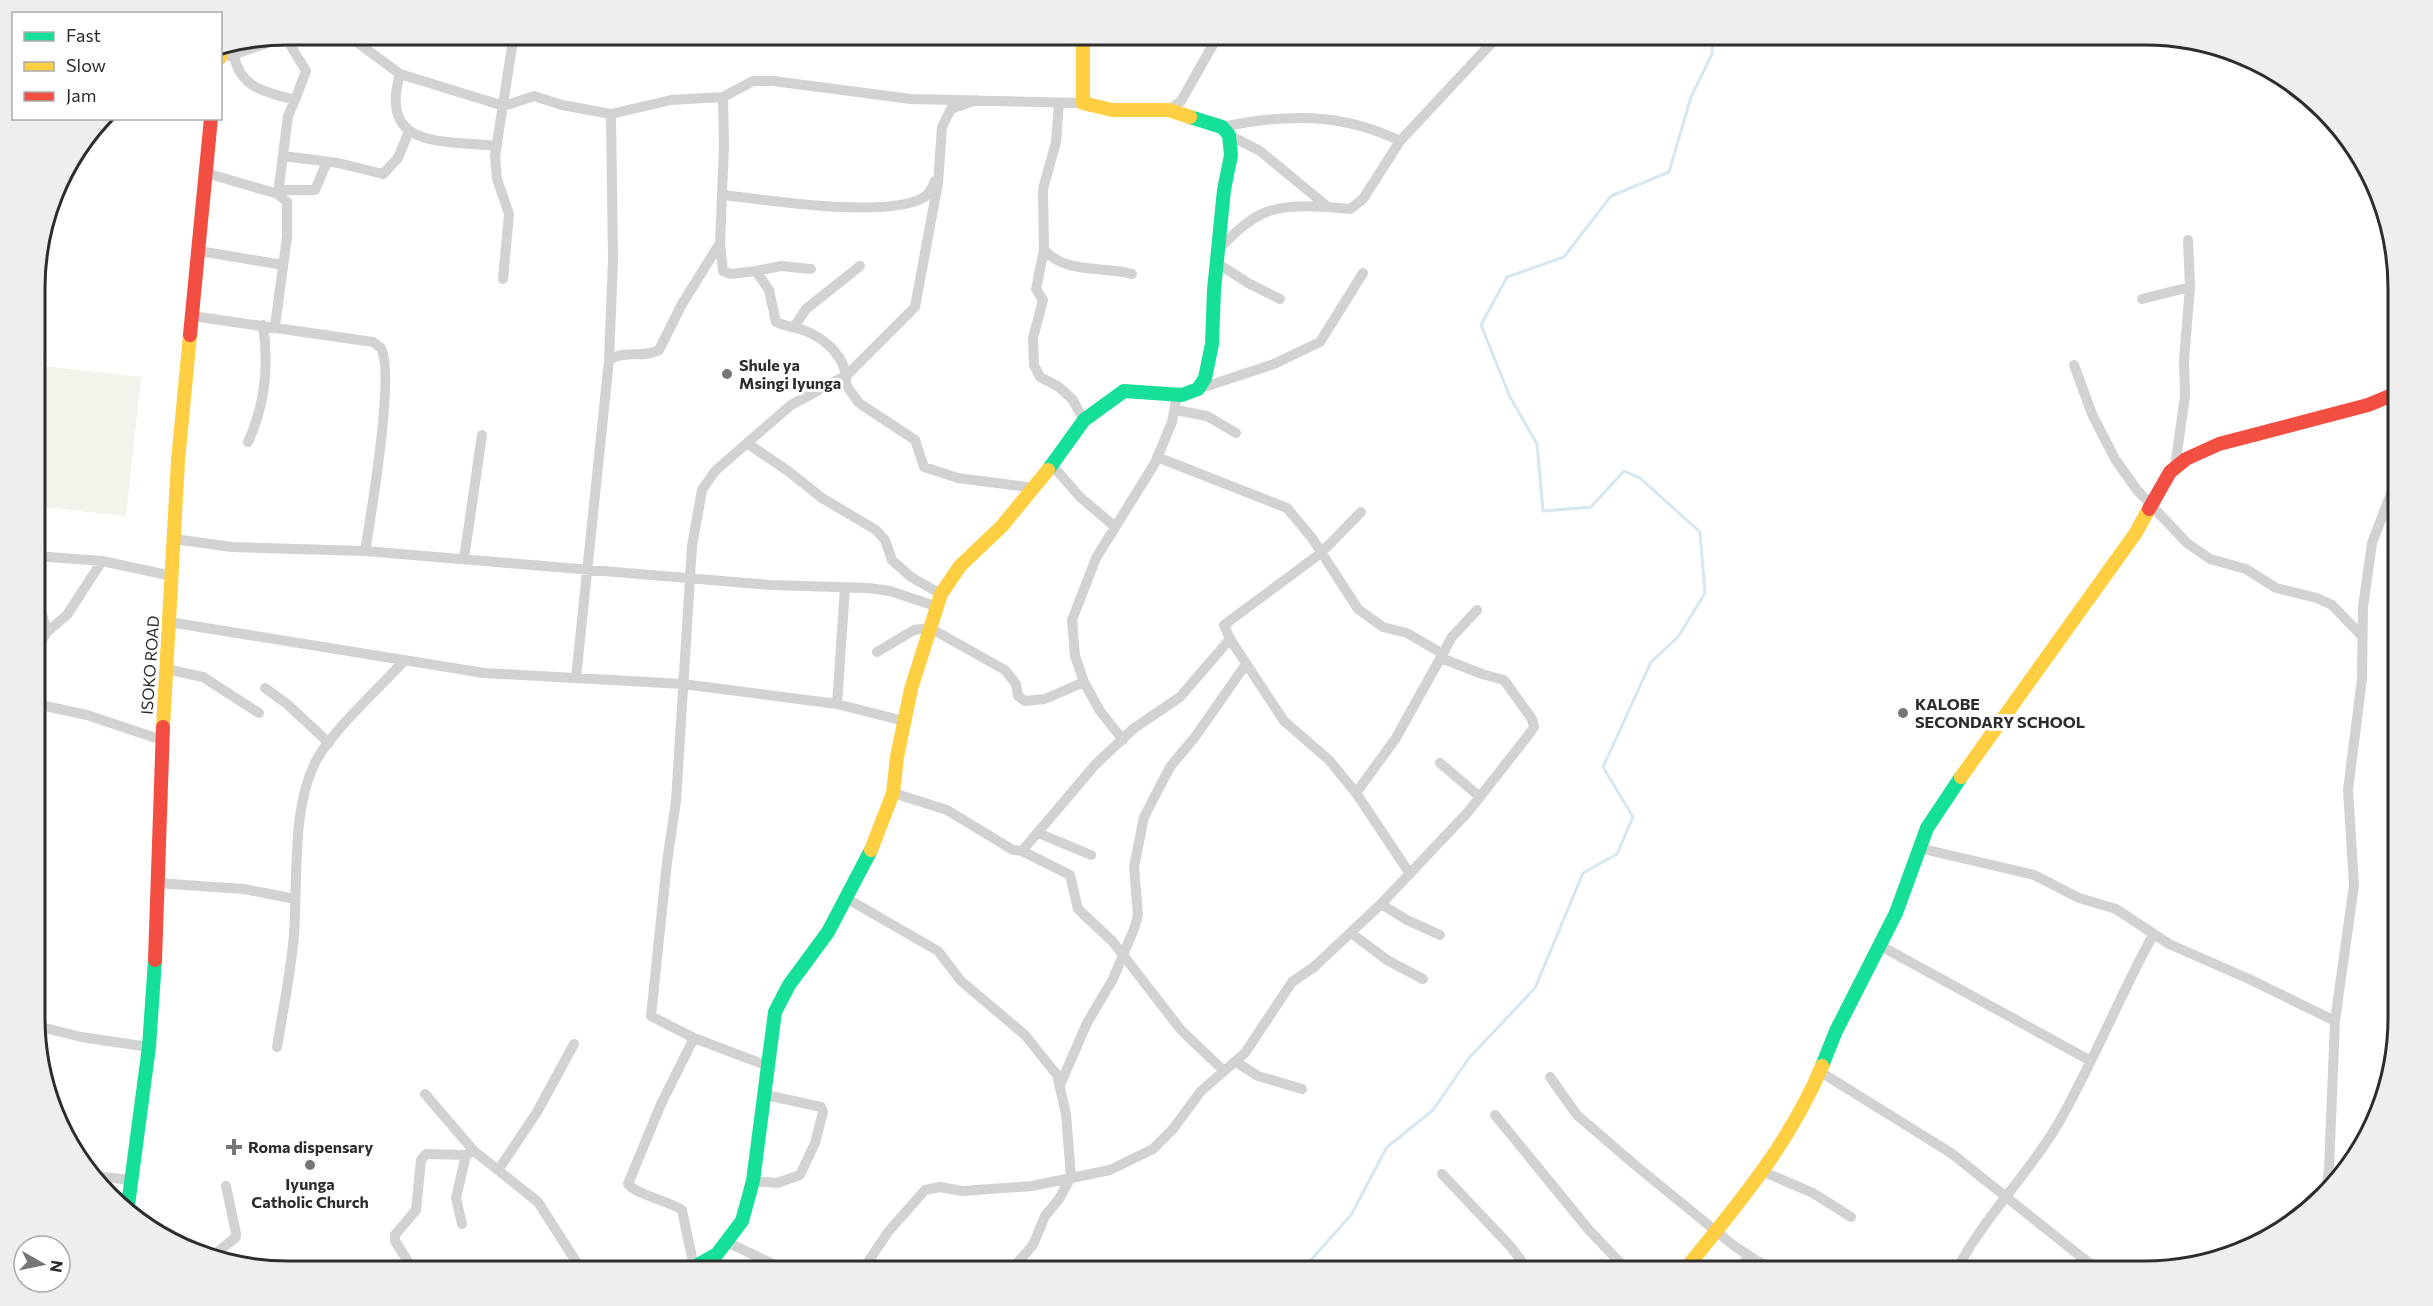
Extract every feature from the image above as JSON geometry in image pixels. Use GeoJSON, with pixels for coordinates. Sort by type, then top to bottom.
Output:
{"type":"FeatureCollection","features":[{"type":"Feature","properties":{"kind":"street"},"geometry":{"type":"LineString","coordinates":[[275,326],[288,213],[287,202],[279,192],[283,156],[288,116],[306,71],[294,45]]}},
{"type":"Feature","properties":{"kind":"street"},"geometry":{"type":"LineString","coordinates":[[361,45],[400,74],[504,106],[534,96],[561,105],[611,114],[671,100],[723,98],[743,85],[773,81],[861,94],[1083,103],[1112,110],[1169,110],[1226,131],[1260,151],[1328,207]]}},
{"type":"Feature","properties":{"kind":"street"},"geometry":{"type":"LineString","coordinates":[[503,279],[509,214],[497,179],[497,146],[512,45]]}},
{"type":"Feature","properties":{"kind":"street"},"geometry":{"type":"LineString","coordinates":[[1083,45],[1083,103]]}},
{"type":"Feature","properties":{"kind":"street"},"geometry":{"type":"LineString","coordinates":[[1169,110],[1181,101],[1213,45]]}},
{"type":"Feature","properties":{"kind":"street"},"geometry":{"type":"LineString","coordinates":[[1217,256],[1245,223],[1258,215],[1284,206],[1328,207],[1344,210],[1359,204],[1400,141],[1490,45]]}},
{"type":"Feature","properties":{"kind":"street"},"geometry":{"type":"LineString","coordinates":[[225,54],[239,75],[249,84],[295,100]]}},
{"type":"Feature","properties":{"kind":"street"},"geometry":{"type":"LineString","coordinates":[[400,74],[394,94],[395,106],[397,118],[409,131],[425,137],[497,146]]}},
{"type":"Feature","properties":{"kind":"street"},"geometry":{"type":"LineString","coordinates":[[723,98],[723,195],[720,243],[723,271],[731,274],[781,266],[811,269]]}},
{"type":"Feature","properties":{"kind":"street"},"geometry":{"type":"LineString","coordinates":[[768,1066],[693,1038],[651,1018],[667,862],[676,801],[692,546],[702,490],[715,471],[791,405],[847,375],[878,346],[918,301],[938,173],[940,140],[946,116],[951,109],[976,100]]}},
{"type":"Feature","properties":{"kind":"street"},"geometry":{"type":"LineString","coordinates":[[1059,103],[1056,142],[1042,189],[1044,250],[1036,289],[1043,300],[1033,338],[1034,365],[1040,377],[1059,387],[1072,399],[1084,420]]}},
{"type":"Feature","properties":{"kind":"street"},"geometry":{"type":"LineString","coordinates":[[576,678],[609,360],[613,261],[611,114]]}},
{"type":"Feature","properties":{"kind":"street"},"geometry":{"type":"LineString","coordinates":[[1226,131],[1264,119],[1343,120],[1371,128],[1400,141]]}},
{"type":"Feature","properties":{"kind":"street","name":"ISOKO ROAD"},"geometry":{"type":"LineString","coordinates":[[129,1202],[149,1047],[156,951],[156,883],[162,740],[183,396],[211,120]]}},
{"type":"Feature","properties":{"kind":"street"},"geometry":{"type":"LineString","coordinates":[[283,156],[327,162],[383,174],[398,158],[409,131]]}},
{"type":"Feature","properties":{"kind":"street"},"geometry":{"type":"LineString","coordinates":[[1198,389],[1206,378],[1209,361],[1224,190],[1231,154],[1226,131]]}},
{"type":"Feature","properties":{"kind":"street"},"geometry":{"type":"LineString","coordinates":[[206,173],[279,192],[315,190],[327,162]]}},
{"type":"Feature","properties":{"kind":"street"},"geometry":{"type":"LineString","coordinates":[[723,195],[801,203],[887,207],[924,197],[933,187],[938,173]]}},
{"type":"Feature","properties":{"kind":"street"},"geometry":{"type":"LineString","coordinates":[[1693,1261],[1764,1172],[1805,1107],[1819,1071],[1907,887],[1919,848],[1940,808],[1995,726],[2152,506],[2175,467],[2183,414],[2190,287],[2188,240]]}},
{"type":"Feature","properties":{"kind":"street"},"geometry":{"type":"LineString","coordinates":[[609,360],[624,353],[647,355],[659,350],[686,296],[720,243]]}},
{"type":"Feature","properties":{"kind":"street"},"geometry":{"type":"LineString","coordinates":[[1044,250],[1053,260],[1063,263],[1114,269],[1132,274]]}},
{"type":"Feature","properties":{"kind":"street"},"geometry":{"type":"LineString","coordinates":[[199,251],[283,265]]}},
{"type":"Feature","properties":{"kind":"street"},"geometry":{"type":"LineString","coordinates":[[1217,256],[1248,283],[1280,299]]}},
{"type":"Feature","properties":{"kind":"street"},"geometry":{"type":"LineString","coordinates":[[794,327],[806,309],[860,266]]}},
{"type":"Feature","properties":{"kind":"street"},"geometry":{"type":"LineString","coordinates":[[756,271],[769,291],[776,322],[807,331],[834,351],[842,359],[847,375],[846,385],[859,403],[915,440],[924,466],[958,478],[1035,488]]}},
{"type":"Feature","properties":{"kind":"street"},"geometry":{"type":"LineString","coordinates":[[704,1261],[717,1254],[742,1221],[753,1181],[766,1095],[772,1023],[781,998],[828,932],[878,836],[893,793],[904,721],[938,600],[960,566],[1002,526],[1035,488],[1084,420],[1124,391],[1177,395],[1274,364],[1320,342],[1363,273]]}},
{"type":"Feature","properties":{"kind":"street"},"geometry":{"type":"LineString","coordinates":[[2142,299],[2190,287]]}},
{"type":"Feature","properties":{"kind":"street"},"geometry":{"type":"LineString","coordinates":[[192,316],[275,326],[374,342],[383,352],[384,395],[377,479],[365,551]]}},
{"type":"Feature","properties":{"kind":"street"},"geometry":{"type":"LineString","coordinates":[[248,442],[262,403],[266,377],[263,325]]}},
{"type":"Feature","properties":{"kind":"street"},"geometry":{"type":"LineString","coordinates":[[2074,365],[2092,414],[2115,459],[2152,506],[2187,543],[2210,559],[2246,569],[2276,588],[2325,602],[2338,610],[2361,635]]}},
{"type":"Feature","properties":{"kind":"street"},"geometry":{"type":"LineString","coordinates":[[1123,740],[1100,711],[1084,682],[1076,656],[1072,620],[1095,558],[1158,457],[1175,410],[1177,395]]}},
{"type":"Feature","properties":{"kind":"street"},"geometry":{"type":"LineString","coordinates":[[2175,467],[2194,454],[2219,444],[2368,405],[2388,397]]}},
{"type":"Feature","properties":{"kind":"street"},"geometry":{"type":"LineString","coordinates":[[1175,410],[1207,416],[1236,432]]}},
{"type":"Feature","properties":{"kind":"street"},"geometry":{"type":"LineString","coordinates":[[464,559],[482,435]]}},
{"type":"Feature","properties":{"kind":"street"},"geometry":{"type":"LineString","coordinates":[[747,443],[822,498],[876,530],[885,540],[892,560],[938,600]]}},
{"type":"Feature","properties":{"kind":"street"},"geometry":{"type":"LineString","coordinates":[[869,1261],[888,1232],[926,1190],[940,1188],[962,1191],[1032,1185],[1110,1170],[1153,1149],[1173,1129],[1201,1091],[1236,1062],[1258,1036],[1292,982],[1314,967],[1410,874],[1480,797],[1530,733],[1533,723],[1504,680],[1482,675],[1442,656],[1407,633],[1383,627],[1366,616],[1351,599],[1337,574],[1301,522],[1287,508],[1158,457]]}},
{"type":"Feature","properties":{"kind":"street"},"geometry":{"type":"LineString","coordinates":[[1052,465],[1080,497],[1114,526]]}},
{"type":"Feature","properties":{"kind":"street"},"geometry":{"type":"LineString","coordinates":[[2328,1178],[2335,1021],[2354,885],[2349,790],[2361,688],[2361,635],[2372,543],[2388,501]]}},
{"type":"Feature","properties":{"kind":"street"},"geometry":{"type":"LineString","coordinates":[[1361,512],[1321,553],[1224,625],[1230,639],[1284,721],[1324,754],[1356,793],[1410,874]]}},
{"type":"Feature","properties":{"kind":"street"},"geometry":{"type":"LineString","coordinates":[[174,539],[232,547],[365,551],[770,585],[845,587],[890,591],[938,600]]}},
{"type":"Feature","properties":{"kind":"street"},"geometry":{"type":"LineString","coordinates":[[45,557],[102,561],[172,576]]}},
{"type":"Feature","properties":{"kind":"street"},"geometry":{"type":"LineString","coordinates":[[45,635],[67,615],[102,561]]}},
{"type":"Feature","properties":{"kind":"street"},"geometry":{"type":"LineString","coordinates":[[837,704],[845,587]]}},
{"type":"Feature","properties":{"kind":"street"},"geometry":{"type":"LineString","coordinates":[[1356,793],[1396,738],[1452,637],[1476,610]]}},
{"type":"Feature","properties":{"kind":"street"},"geometry":{"type":"LineString","coordinates":[[169,622],[504,675],[683,684],[837,704],[904,721]]}},
{"type":"Feature","properties":{"kind":"street"},"geometry":{"type":"LineString","coordinates":[[45,625],[47,632]]}},
{"type":"Feature","properties":{"kind":"street"},"geometry":{"type":"LineString","coordinates":[[877,652],[914,630],[930,628],[1005,670],[1016,684],[1018,696],[1025,701],[1045,699],[1084,682]]}},
{"type":"Feature","properties":{"kind":"street"},"geometry":{"type":"LineString","coordinates":[[1022,850],[1083,778],[1142,722],[1179,697],[1230,639]]}},
{"type":"Feature","properties":{"kind":"street"},"geometry":{"type":"LineString","coordinates":[[277,1047],[294,934],[297,846],[306,793],[318,758],[329,743],[405,660]]}},
{"type":"Feature","properties":{"kind":"street"},"geometry":{"type":"LineString","coordinates":[[1060,1085],[1087,1023],[1113,979],[1138,915],[1134,867],[1139,831],[1144,817],[1170,767],[1195,737],[1246,664]]}},
{"type":"Feature","properties":{"kind":"street"},"geometry":{"type":"LineString","coordinates":[[166,669],[203,677],[259,713]]}},
{"type":"Feature","properties":{"kind":"street"},"geometry":{"type":"LineString","coordinates":[[266,688],[329,743]]}},
{"type":"Feature","properties":{"kind":"street"},"geometry":{"type":"LineString","coordinates":[[45,706],[87,715],[162,740]]}},
{"type":"Feature","properties":{"kind":"street"},"geometry":{"type":"LineString","coordinates":[[1440,763],[1480,797]]}},
{"type":"Feature","properties":{"kind":"street"},"geometry":{"type":"LineString","coordinates":[[893,793],[947,810],[1013,850],[1022,850],[1070,875],[1078,909],[1102,930],[1166,1012],[1224,1071]]}},
{"type":"Feature","properties":{"kind":"street"},"geometry":{"type":"LineString","coordinates":[[1038,833],[1091,855]]}},
{"type":"Feature","properties":{"kind":"street"},"geometry":{"type":"LineString","coordinates":[[1919,848],[1979,863],[2022,870],[2079,898],[2116,909],[2153,935],[2335,1021]]}},
{"type":"Feature","properties":{"kind":"street"},"geometry":{"type":"LineString","coordinates":[[156,883],[244,889],[295,899]]}},
{"type":"Feature","properties":{"kind":"street"},"geometry":{"type":"LineString","coordinates":[[846,898],[938,951],[974,994],[1007,1017],[1025,1035],[1057,1075],[1066,1114],[1071,1177],[1059,1199],[1045,1216],[1033,1245],[1019,1261]]}},
{"type":"Feature","properties":{"kind":"street"},"geometry":{"type":"LineString","coordinates":[[1381,904],[1407,920],[1440,935]]}},
{"type":"Feature","properties":{"kind":"street"},"geometry":{"type":"LineString","coordinates":[[1351,933],[1387,960],[1424,979]]}},
{"type":"Feature","properties":{"kind":"street"},"geometry":{"type":"LineString","coordinates":[[1962,1261],[2057,1125],[2153,935]]}},
{"type":"Feature","properties":{"kind":"street"},"geometry":{"type":"LineString","coordinates":[[1879,945],[2091,1061]]}},
{"type":"Feature","properties":{"kind":"street"},"geometry":{"type":"LineString","coordinates":[[46,1028],[81,1037],[149,1047]]}},
{"type":"Feature","properties":{"kind":"street"},"geometry":{"type":"LineString","coordinates":[[693,1038],[661,1104],[628,1184],[635,1190],[682,1210],[694,1261]]}},
{"type":"Feature","properties":{"kind":"street"},"geometry":{"type":"LineString","coordinates":[[499,1169],[537,1112],[574,1044]]}},
{"type":"Feature","properties":{"kind":"street"},"geometry":{"type":"LineString","coordinates":[[1236,1062],[1258,1076],[1302,1089]]}},
{"type":"Feature","properties":{"kind":"street"},"geometry":{"type":"LineString","coordinates":[[1819,1071],[1951,1153],[1994,1185],[2007,1199],[2086,1261]]}},
{"type":"Feature","properties":{"kind":"street"},"geometry":{"type":"LineString","coordinates":[[1550,1077],[1577,1115],[1717,1233],[1761,1261]]}},
{"type":"Feature","properties":{"kind":"street"},"geometry":{"type":"LineString","coordinates":[[424,1094],[470,1153],[499,1169],[538,1202],[576,1261]]}},
{"type":"Feature","properties":{"kind":"street"},"geometry":{"type":"LineString","coordinates":[[753,1181],[777,1183],[800,1175],[815,1143],[823,1112],[821,1107],[766,1095]]}},
{"type":"Feature","properties":{"kind":"street"},"geometry":{"type":"LineString","coordinates":[[1495,1115],[1589,1230],[1618,1261]]}},
{"type":"Feature","properties":{"kind":"street"},"geometry":{"type":"LineString","coordinates":[[462,1224],[456,1198],[470,1153]]}},
{"type":"Feature","properties":{"kind":"street"},"geometry":{"type":"LineString","coordinates":[[408,1261],[395,1241],[395,1235],[416,1210],[421,1160],[426,1154],[470,1153]]}},
{"type":"Feature","properties":{"kind":"street"},"geometry":{"type":"LineString","coordinates":[[1764,1172],[1813,1193],[1851,1217]]}},
{"type":"Feature","properties":{"kind":"street"},"geometry":{"type":"LineString","coordinates":[[1442,1174],[1511,1247],[1519,1261]]}},
{"type":"Feature","properties":{"kind":"street"},"geometry":{"type":"LineString","coordinates":[[104,1177],[133,1180]]}},
{"type":"Feature","properties":{"kind":"street"},"geometry":{"type":"LineString","coordinates":[[219,1251],[236,1238],[226,1186]]}},
{"type":"Feature","properties":{"kind":"street"},"geometry":{"type":"LineString","coordinates":[[727,1242],[766,1261]]}},
{"type":"Feature","properties":{"kind":"street"},"geometry":{"type":"LineString","coordinates":[[1745,1261],[1747,1254]]}},
{"type":"Feature","properties":{"kind":"shaded area"},"geometry":{"type":"Polygon","coordinates":[[[45,366],[141,377],[126,516],[45,507],[45,366]]]}},
{"type":"Feature","properties":{"kind":"waterway"},"geometry":{"type":"LineString","coordinates":[[1310,1261],[1351,1215],[1387,1147],[1433,1110],[1469,1058],[1535,988],[1583,873],[1617,854],[1633,817],[1603,767],[1651,662],[1678,637],[1705,593],[1700,532],[1640,478],[1624,471],[1591,507],[1543,511],[1537,444],[1510,397],[1481,325],[1507,277],[1564,257],[1611,196],[1669,172],[1691,97],[1712,54],[1712,45]]}},
{"type":"Feature","properties":{"kind":"traffic: fast"},"geometry":{"type":"LineString","coordinates":[[1048,470],[1084,420],[1124,391],[1182,395],[1198,389],[1205,378],[1212,344],[1214,290],[1224,190],[1231,155],[1229,135],[1222,127],[1190,117]]}},
{"type":"Feature","properties":{"kind":"traffic: fast"},"geometry":{"type":"LineString","coordinates":[[1822,1066],[1836,1031],[1896,913],[1927,828],[1961,777]]}},
{"type":"Feature","properties":{"kind":"traffic: fast"},"geometry":{"type":"LineString","coordinates":[[705,1261],[717,1254],[742,1221],[753,1181],[775,1012],[789,985],[828,932],[871,850]]}},
{"type":"Feature","properties":{"kind":"traffic: fast"},"geometry":{"type":"LineString","coordinates":[[129,1201],[149,1047],[155,960]]}},
{"type":"Feature","properties":{"kind":"traffic: slow"},"geometry":{"type":"LineString","coordinates":[[1083,45],[1083,103],[1112,110],[1169,110],[1190,117]]}},
{"type":"Feature","properties":{"kind":"traffic: slow"},"geometry":{"type":"LineString","coordinates":[[163,727],[178,461],[190,335]]}},
{"type":"Feature","properties":{"kind":"traffic: slow"},"geometry":{"type":"LineString","coordinates":[[871,850],[893,793],[897,757],[911,689],[941,594],[960,566],[1002,526],[1048,470]]}},
{"type":"Feature","properties":{"kind":"traffic: slow"},"geometry":{"type":"LineString","coordinates":[[1961,777],[2135,534],[2149,509]]}},
{"type":"Feature","properties":{"kind":"traffic: slow"},"geometry":{"type":"LineString","coordinates":[[1692,1261],[1778,1148],[1809,1095],[1822,1066]]}},
{"type":"Feature","properties":{"kind":"traffic: jam"},"geometry":{"type":"LineString","coordinates":[[190,335],[211,120]]}},
{"type":"Feature","properties":{"kind":"traffic: jam"},"geometry":{"type":"LineString","coordinates":[[2149,509],[2170,472],[2186,459],[2219,444],[2368,405],[2388,397]]}},
{"type":"Feature","properties":{"kind":"traffic: jam"},"geometry":{"type":"LineString","coordinates":[[155,960],[163,727]]}},
{"type":"Feature","properties":{"kind":"place","name":"Shule ya Msingi Iyunga"},"geometry":{"type":"Point","coordinates":[727,374]}},
{"type":"Feature","properties":{"kind":"place","name":"KALOBE SECONDARY SCHOOL"},"geometry":{"type":"Point","coordinates":[1903,713]}},
{"type":"Feature","properties":{"kind":"place","name":"Roma dispensary"},"geometry":{"type":"Point","coordinates":[234,1147]}},
{"type":"Feature","properties":{"kind":"place","name":"Iyunga Catholic Church"},"geometry":{"type":"Point","coordinates":[310,1165]}}]}
